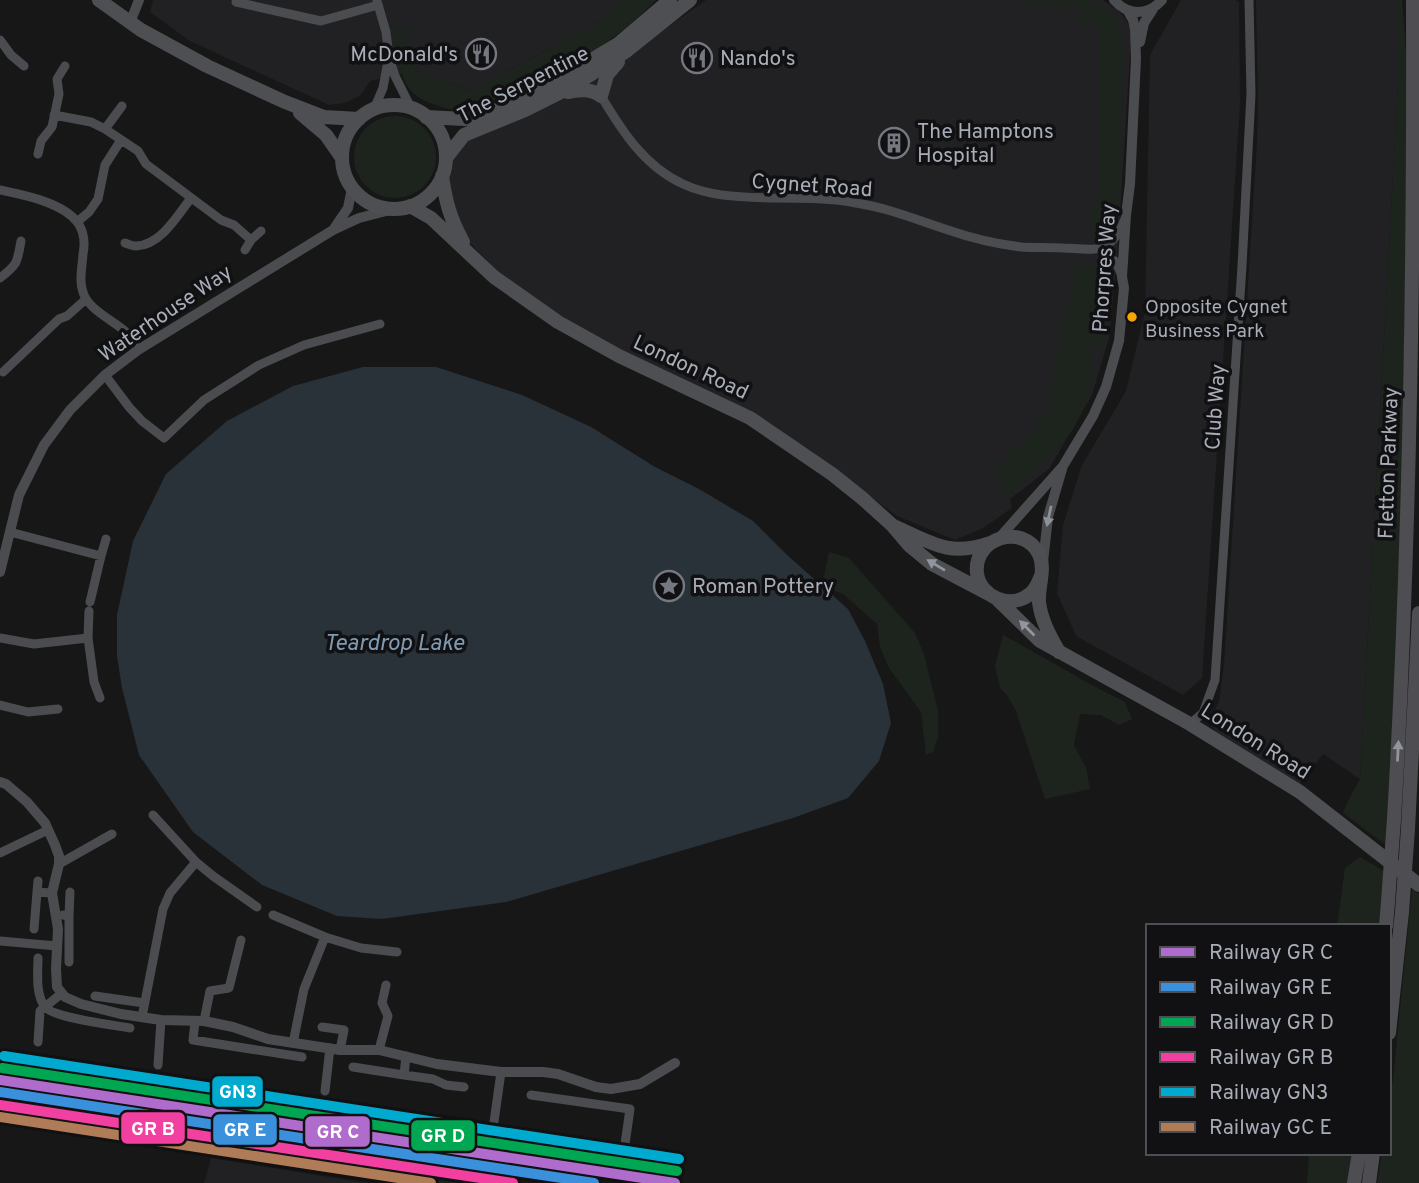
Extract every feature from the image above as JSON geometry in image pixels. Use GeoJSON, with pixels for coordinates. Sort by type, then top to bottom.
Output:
{"type":"FeatureCollection","features":[{"type":"Feature","properties":{"kind":"highway"},"geometry":{"type":"LineString","coordinates":[[1405,0],[1414,101]]}},
{"type":"Feature","properties":{"kind":"highway","name":"Fletton Parkway"},"geometry":{"type":"LineString","coordinates":[[1386,924],[1405,587],[1412,365],[1413,0]]}},
{"type":"Feature","properties":{"kind":"highway"},"geometry":{"type":"LineString","coordinates":[[1391,1014],[1408,829],[1419,613]]}},
{"type":"Feature","properties":{"kind":"highway"},"geometry":{"type":"LineString","coordinates":[[1354,1183],[1359,1155]]}},
{"type":"Feature","properties":{"kind":"highway"},"geometry":{"type":"LineString","coordinates":[[1369,1183],[1373,1155]]}},
{"type":"Feature","properties":{"kind":"main road"},"geometry":{"type":"LineString","coordinates":[[99,0],[130,23],[207,66],[285,102],[324,117],[359,119]]}},
{"type":"Feature","properties":{"kind":"main road","name":"The Serpentine"},"geometry":{"type":"LineString","coordinates":[[426,117],[480,117],[537,93],[618,44],[670,0]]}},
{"type":"Feature","properties":{"kind":"main road","name":"The Serpentine"},"geometry":{"type":"LineString","coordinates":[[446,158],[464,135],[559,93],[625,52],[690,0]]}},
{"type":"Feature","properties":{"kind":"main road"},"geometry":{"type":"LineString","coordinates":[[559,93],[585,89],[601,96],[607,75],[625,52]]}},
{"type":"Feature","properties":{"kind":"main road"},"geometry":{"type":"LineString","coordinates":[[285,102],[313,122],[342,158]]}},
{"type":"Feature","properties":{"kind":"main road"},"geometry":{"type":"LineString","coordinates":[[399,105],[411,108],[437,128],[444,142],[446,158],[442,176],[423,200],[394,209],[378,206],[364,199],[352,188],[345,174],[342,158],[344,144],[349,130],[374,109],[399,105]]}},
{"type":"Feature","properties":{"kind":"main road","name":"London Road"},"geometry":{"type":"LineString","coordinates":[[442,176],[452,222],[469,252]]}},
{"type":"Feature","properties":{"kind":"main road","name":"London Road"},"geometry":{"type":"LineString","coordinates":[[410,206],[431,218],[494,277],[558,322],[619,356],[750,418],[832,474],[892,525],[908,545],[932,564],[993,597],[1040,641],[1190,724],[1300,792],[1419,885]]}},
{"type":"Feature","properties":{"kind":"main road","name":"London Road"},"geometry":{"type":"LineString","coordinates":[[892,525],[945,548],[968,549],[995,540]]}},
{"type":"Feature","properties":{"kind":"main road"},"geometry":{"type":"LineString","coordinates":[[1042,572],[1030,595],[1009,602],[993,597],[982,588],[978,578],[978,558],[995,540],[1010,536],[1028,542],[1035,549],[1040,557],[1042,572],[1039,593],[1041,611],[1046,628],[1059,652]]}},
{"type":"Feature","properties":{"kind":"street"},"geometry":{"type":"LineString","coordinates":[[130,23],[139,0]]}},
{"type":"Feature","properties":{"kind":"street"},"geometry":{"type":"LineString","coordinates":[[1114,0],[1128,11],[1144,12],[1153,9],[1162,0]]}},
{"type":"Feature","properties":{"kind":"street","name":"Club Way"},"geometry":{"type":"LineString","coordinates":[[1190,724],[1202,713],[1215,681],[1251,106],[1249,0]]}},
{"type":"Feature","properties":{"kind":"street"},"geometry":{"type":"LineString","coordinates":[[236,2],[321,21],[377,3],[386,32],[389,57],[411,108]]}},
{"type":"Feature","properties":{"kind":"street","name":"Phorpres Way"},"geometry":{"type":"LineString","coordinates":[[1136,59],[1144,23],[1153,9]]}},
{"type":"Feature","properties":{"kind":"street","name":"Phorpres Way"},"geometry":{"type":"LineString","coordinates":[[995,540],[1063,466],[1093,416],[1106,387],[1119,341],[1136,59],[1135,29],[1128,11]]}},
{"type":"Feature","properties":{"kind":"street"},"geometry":{"type":"LineString","coordinates":[[0,40],[24,66]]}},
{"type":"Feature","properties":{"kind":"street"},"geometry":{"type":"LineString","coordinates":[[374,109],[383,88],[389,57]]}},
{"type":"Feature","properties":{"kind":"street"},"geometry":{"type":"LineString","coordinates":[[38,153],[40,141],[52,127],[59,94],[57,79],[65,66]]}},
{"type":"Feature","properties":{"kind":"street","name":"Cygnet Road"},"geometry":{"type":"LineString","coordinates":[[601,96],[642,156],[661,173],[701,192],[733,197],[856,202],[897,211],[982,240],[1021,247],[1099,249]]}},
{"type":"Feature","properties":{"kind":"street"},"geometry":{"type":"LineString","coordinates":[[105,128],[122,106]]}},
{"type":"Feature","properties":{"kind":"street"},"geometry":{"type":"LineString","coordinates":[[54,115],[91,122],[105,128],[138,151],[146,164],[221,220],[234,225],[251,240]]}},
{"type":"Feature","properties":{"kind":"street"},"geometry":{"type":"LineString","coordinates":[[77,222],[89,212],[98,199],[105,165],[121,140]]}},
{"type":"Feature","properties":{"kind":"street"},"geometry":{"type":"LineString","coordinates":[[1123,282],[1128,258],[1132,202],[1130,184]]}},
{"type":"Feature","properties":{"kind":"street","name":"Waterhouse Way"},"geometry":{"type":"LineString","coordinates":[[333,229],[348,208],[352,188]]}},
{"type":"Feature","properties":{"kind":"street"},"geometry":{"type":"LineString","coordinates":[[0,190],[39,198],[64,211],[77,222],[85,244],[80,280],[86,299],[128,334],[138,350]]}},
{"type":"Feature","properties":{"kind":"street"},"geometry":{"type":"LineString","coordinates":[[125,243],[137,246],[156,239],[172,228],[191,198]]}},
{"type":"Feature","properties":{"kind":"street","name":"Waterhouse Way"},"geometry":{"type":"LineString","coordinates":[[0,572],[19,495],[44,445],[70,410],[105,375],[138,350],[333,229],[359,218],[394,209]]}},
{"type":"Feature","properties":{"kind":"street"},"geometry":{"type":"LineString","coordinates":[[1123,282],[1116,261],[1099,249],[1114,240],[1126,215]]}},
{"type":"Feature","properties":{"kind":"street"},"geometry":{"type":"LineString","coordinates":[[245,250],[261,231]]}},
{"type":"Feature","properties":{"kind":"street"},"geometry":{"type":"LineString","coordinates":[[0,278],[13,269],[21,241]]}},
{"type":"Feature","properties":{"kind":"street"},"geometry":{"type":"LineString","coordinates":[[3,372],[37,335],[67,316],[86,299]]}},
{"type":"Feature","properties":{"kind":"street"},"geometry":{"type":"LineString","coordinates":[[105,375],[135,414],[164,438],[204,400],[259,365],[304,345],[375,323]]}},
{"type":"Feature","properties":{"kind":"street","name":"Phorpres Way"},"geometry":{"type":"LineString","coordinates":[[1042,572],[1048,517],[1063,466]]}},
{"type":"Feature","properties":{"kind":"street"},"geometry":{"type":"LineString","coordinates":[[10,532],[101,556]]}},
{"type":"Feature","properties":{"kind":"street"},"geometry":{"type":"LineString","coordinates":[[100,698],[94,682],[88,638],[89,607],[106,539]]}},
{"type":"Feature","properties":{"kind":"street"},"geometry":{"type":"LineString","coordinates":[[0,638],[34,644],[88,638]]}},
{"type":"Feature","properties":{"kind":"street"},"geometry":{"type":"LineString","coordinates":[[0,705],[28,712],[58,709]]}},
{"type":"Feature","properties":{"kind":"street"},"geometry":{"type":"LineString","coordinates":[[0,782],[27,802],[45,823],[55,845],[59,856],[52,893],[56,914],[57,986],[65,997],[81,1004],[161,1020],[199,1021],[233,1027],[268,1039],[293,1043],[335,1049],[380,1050],[437,1064],[501,1072],[558,1074],[596,1087],[611,1089],[639,1084],[675,1063]]}},
{"type":"Feature","properties":{"kind":"street"},"geometry":{"type":"LineString","coordinates":[[153,815],[196,862],[257,907]]}},
{"type":"Feature","properties":{"kind":"street"},"geometry":{"type":"LineString","coordinates":[[0,853],[48,830]]}},
{"type":"Feature","properties":{"kind":"street"},"geometry":{"type":"LineString","coordinates":[[59,864],[112,834]]}},
{"type":"Feature","properties":{"kind":"street"},"geometry":{"type":"LineString","coordinates":[[142,1017],[163,909],[170,893],[196,862]]}},
{"type":"Feature","properties":{"kind":"street"},"geometry":{"type":"LineString","coordinates":[[34,929],[38,881]]}},
{"type":"Feature","properties":{"kind":"street"},"geometry":{"type":"LineString","coordinates":[[37,891],[52,893]]}},
{"type":"Feature","properties":{"kind":"street"},"geometry":{"type":"LineString","coordinates":[[69,962],[70,892]]}},
{"type":"Feature","properties":{"kind":"street"},"geometry":{"type":"LineString","coordinates":[[56,914],[69,916]]}},
{"type":"Feature","properties":{"kind":"street"},"geometry":{"type":"LineString","coordinates":[[273,915],[325,937],[361,948],[397,952]]}},
{"type":"Feature","properties":{"kind":"street"},"geometry":{"type":"LineString","coordinates":[[293,1043],[304,989],[325,937]]}},
{"type":"Feature","properties":{"kind":"street"},"geometry":{"type":"LineString","coordinates":[[241,940],[229,988],[210,991],[194,1040],[302,1057]]}},
{"type":"Feature","properties":{"kind":"street"},"geometry":{"type":"LineString","coordinates":[[0,941],[57,946]]}},
{"type":"Feature","properties":{"kind":"street"},"geometry":{"type":"LineString","coordinates":[[38,958],[39,992],[45,1008],[58,1015],[130,1028]]}},
{"type":"Feature","properties":{"kind":"street"},"geometry":{"type":"LineString","coordinates":[[380,1050],[388,1016],[382,1003],[386,985]]}},
{"type":"Feature","properties":{"kind":"street"},"geometry":{"type":"LineString","coordinates":[[38,1042],[40,1011],[62,993]]}},
{"type":"Feature","properties":{"kind":"street"},"geometry":{"type":"LineString","coordinates":[[95,996],[144,1003]]}},
{"type":"Feature","properties":{"kind":"street"},"geometry":{"type":"LineString","coordinates":[[158,1065],[161,1020]]}},
{"type":"Feature","properties":{"kind":"street"},"geometry":{"type":"LineString","coordinates":[[322,1027],[344,1030],[335,1049],[325,1091]]}},
{"type":"Feature","properties":{"kind":"street"},"geometry":{"type":"LineString","coordinates":[[242,1048],[246,1031]]}},
{"type":"Feature","properties":{"kind":"street"},"geometry":{"type":"LineString","coordinates":[[404,1075],[406,1056]]}},
{"type":"Feature","properties":{"kind":"street"},"geometry":{"type":"LineString","coordinates":[[353,1067],[433,1079],[446,1085],[464,1087]]}},
{"type":"Feature","properties":{"kind":"street"},"geometry":{"type":"LineString","coordinates":[[494,1122],[501,1072]]}},
{"type":"Feature","properties":{"kind":"street"},"geometry":{"type":"LineString","coordinates":[[591,1104],[596,1087]]}},
{"type":"Feature","properties":{"kind":"street"},"geometry":{"type":"LineString","coordinates":[[531,1095],[630,1109],[625,1144]]}},
{"type":"Feature","properties":{"kind":"shaded area"},"geometry":{"type":"Polygon","coordinates":[[[153,0],[623,0],[602,20],[471,91],[417,71],[370,81],[360,96],[345,103],[329,105],[190,41],[150,12],[153,0]]]}},
{"type":"Feature","properties":{"kind":"shaded area"},"geometry":{"type":"Polygon","coordinates":[[[623,0],[656,0],[628,26],[581,60],[486,108],[458,111],[424,100],[411,91],[400,68],[392,25],[409,28],[408,50],[417,71],[471,91],[602,20],[623,0]]]}},
{"type":"Feature","properties":{"kind":"shaded area"},"geometry":{"type":"Polygon","coordinates":[[[706,0],[1103,0],[1121,13],[1130,27],[1117,259],[1109,338],[1092,395],[1049,469],[1010,499],[1012,508],[983,528],[955,540],[897,516],[773,425],[586,332],[504,278],[471,244],[450,203],[449,174],[453,158],[460,146],[634,51],[706,0]]]}},
{"type":"Feature","properties":{"kind":"shaded area"},"geometry":{"type":"Polygon","coordinates":[[[1029,0],[1090,0],[1106,7],[1118,24],[1124,47],[1116,220],[1102,234],[1091,235],[1092,207],[1099,201],[1100,26],[1081,22],[1080,9],[1029,4],[1029,0]]]}},
{"type":"Feature","properties":{"kind":"shaded area"},"geometry":{"type":"Polygon","coordinates":[[[1181,0],[1239,2],[1240,105],[1202,678],[1183,695],[1076,636],[1057,593],[1063,525],[1082,465],[1126,391],[1145,312],[1150,55],[1181,0]]]}},
{"type":"Feature","properties":{"kind":"shaded area"},"geometry":{"type":"Polygon","coordinates":[[[1256,0],[1398,0],[1398,83],[1360,779],[1323,754],[1300,784],[1222,737],[1211,726],[1211,719],[1219,701],[1224,665],[1257,142],[1256,0]]]}},
{"type":"Feature","properties":{"kind":"shaded area"},"geometry":{"type":"Polygon","coordinates":[[[1398,0],[1402,0],[1408,79],[1408,124],[1400,588],[1387,846],[1343,813],[1360,779],[1398,83],[1398,0]]]}},
{"type":"Feature","properties":{"kind":"shaded area"},"geometry":{"type":"Polygon","coordinates":[[[395,116],[411,119],[424,128],[433,141],[436,157],[433,173],[424,186],[411,195],[395,198],[379,195],[366,186],[357,173],[354,157],[357,141],[366,128],[379,119],[395,116]]]}},
{"type":"Feature","properties":{"kind":"shaded area"},"geometry":{"type":"Polygon","coordinates":[[[1077,263],[1098,267],[1113,275],[1107,335],[1102,346],[1094,345],[1090,364],[1094,372],[1087,403],[1072,431],[1048,459],[1005,498],[994,468],[1030,434],[1050,406],[1053,377],[1077,263]]]}},
{"type":"Feature","properties":{"kind":"shaded area"},"geometry":{"type":"Polygon","coordinates":[[[829,552],[849,558],[915,633],[924,654],[938,711],[938,737],[933,752],[926,755],[921,712],[889,668],[880,647],[877,624],[843,594],[822,586],[829,552]]]}},
{"type":"Feature","properties":{"kind":"shaded area"},"geometry":{"type":"Polygon","coordinates":[[[1003,635],[1125,702],[1132,719],[1119,725],[1101,715],[1080,714],[1074,745],[1086,768],[1090,789],[1045,799],[1016,711],[1000,688],[995,666],[1003,635]]]}},
{"type":"Feature","properties":{"kind":"shaded area"},"geometry":{"type":"Polygon","coordinates":[[[1360,857],[1384,871],[1381,924],[1337,924],[1345,868],[1360,857]]]}},
{"type":"Feature","properties":{"kind":"shaded area"},"geometry":{"type":"Polygon","coordinates":[[[1412,889],[1419,894],[1419,1183],[1377,1183],[1382,1155],[1391,1155],[1393,1080],[1412,889]]]}},
{"type":"Feature","properties":{"kind":"shaded area"},"geometry":{"type":"Polygon","coordinates":[[[0,1050],[675,1170],[0,1069],[0,1050]]]}},
{"type":"Feature","properties":{"kind":"shaded area"},"geometry":{"type":"Polygon","coordinates":[[[0,1103],[498,1183],[428,1183],[0,1123],[0,1103]]]}},
{"type":"Feature","properties":{"kind":"shaded area"},"geometry":{"type":"Polygon","coordinates":[[[1309,1155],[1353,1155],[1349,1183],[1307,1183],[1309,1155]]]}},
{"type":"Feature","properties":{"kind":"shaded area"},"geometry":{"type":"Polygon","coordinates":[[[211,1158],[367,1183],[204,1183],[211,1158]]]}},
{"type":"Feature","properties":{"kind":"water","name":"Teardrop Lake"},"geometry":{"type":"Polygon","coordinates":[[[363,367],[436,367],[522,395],[591,427],[655,467],[753,521],[848,609],[865,641],[883,684],[891,723],[879,761],[848,798],[793,818],[506,902],[382,919],[337,916],[262,885],[193,832],[139,755],[122,688],[117,656],[117,615],[133,541],[166,474],[227,421],[293,386],[363,367]]]}},
{"type":"Feature","properties":{"kind":"transit line"},"geometry":{"type":"LineString","coordinates":[[2,1068],[677,1171]]}},
{"type":"Feature","properties":{"kind":"transit line"},"geometry":{"type":"LineString","coordinates":[[0,1080],[675,1183]]}},
{"type":"Feature","properties":{"kind":"transit line"},"geometry":{"type":"LineString","coordinates":[[0,1092],[594,1183]]}},
{"type":"Feature","properties":{"kind":"transit line"},"geometry":{"type":"LineString","coordinates":[[0,1105],[513,1183]]}},
{"type":"Feature","properties":{"kind":"transit line"},"geometry":{"type":"LineString","coordinates":[[0,1117],[431,1183]]}},
{"type":"Feature","properties":{"kind":"rail line","name":"GN3"},"geometry":{"type":"LineString","coordinates":[[4,1056],[679,1159]]}},
{"type":"Feature","properties":{"kind":"place","name":"McDonald's"},"geometry":{"type":"Point","coordinates":[481,54]}},
{"type":"Feature","properties":{"kind":"place","name":"Nando's"},"geometry":{"type":"Point","coordinates":[697,58]}},
{"type":"Feature","properties":{"kind":"place","name":"The Hamptons Hospital"},"geometry":{"type":"Point","coordinates":[894,143]}},
{"type":"Feature","properties":{"kind":"place","name":"Opposite Cygnet Business Park"},"geometry":{"type":"Point","coordinates":[1132,317]}},
{"type":"Feature","properties":{"kind":"place","name":"Roman Pottery"},"geometry":{"type":"Point","coordinates":[669,586]}}]}
